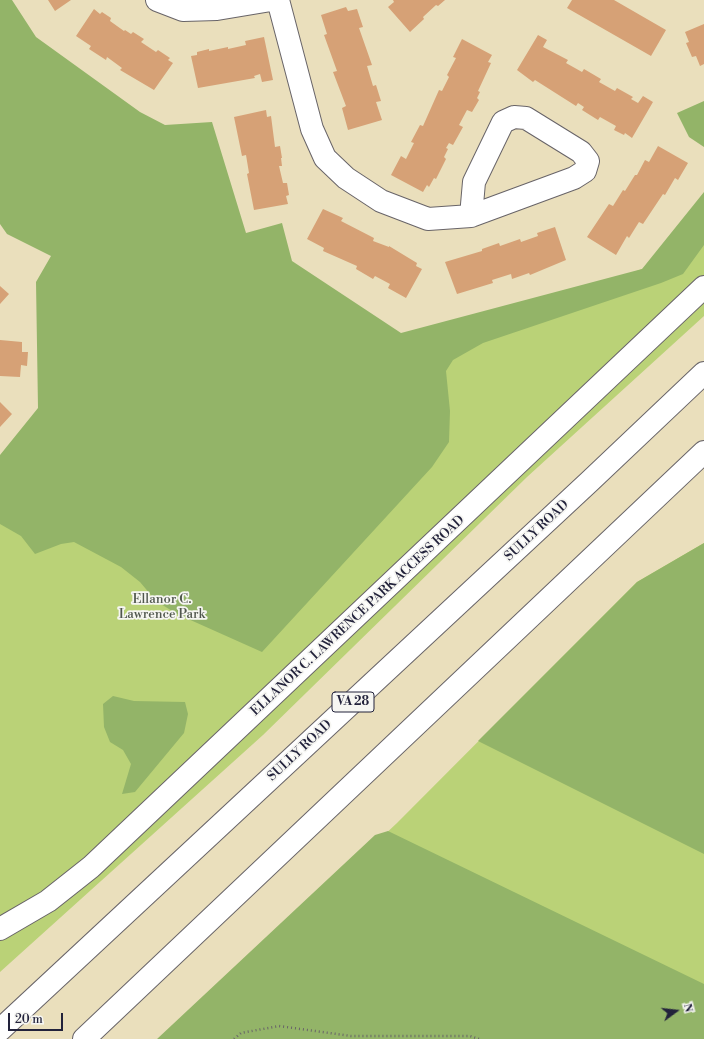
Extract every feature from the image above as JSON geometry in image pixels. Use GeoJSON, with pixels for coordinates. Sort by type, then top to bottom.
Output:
{"type":"FeatureCollection","features":[{"type":"Feature","properties":{"kind":"main road"},"geometry":{"type":"LineString","coordinates":[[157,0],[183,10],[217,9],[271,0]]}},
{"type":"Feature","properties":{"kind":"main road"},"geometry":{"type":"LineString","coordinates":[[278,0],[312,129],[325,158],[346,178],[382,201],[428,219],[471,216],[574,178],[585,171],[588,161],[581,152],[526,118],[514,117],[503,122],[474,182],[471,216]]}},
{"type":"Feature","properties":{"kind":"main road","name":"ELLANOR C. LAWRENCE PARK ACCESS ROAD"},"geometry":{"type":"LineString","coordinates":[[0,930],[48,901],[91,867],[704,287]]}},
{"type":"Feature","properties":{"kind":"main road","name":"SULLY ROAD"},"geometry":{"type":"LineString","coordinates":[[0,1030],[589,482],[704,373]]}},
{"type":"Feature","properties":{"kind":"main road"},"geometry":{"type":"LineString","coordinates":[[84,1039],[704,452]]}},
{"type":"Feature","properties":{"kind":"path"},"geometry":{"type":"LineString","coordinates":[[234,1039],[241,1033],[279,1026],[350,1036],[470,1036],[479,1039]]}},
{"type":"Feature","properties":{"kind":"green space"},"geometry":{"type":"Polygon","coordinates":[[[0,0],[12,0],[36,37],[140,112],[165,125],[212,122],[246,233],[282,223],[292,261],[401,333],[642,269],[704,192],[704,245],[683,274],[661,283],[483,343],[453,360],[446,371],[450,411],[449,442],[432,467],[262,652],[177,614],[156,601],[140,582],[121,567],[74,542],[61,544],[35,554],[21,536],[0,524],[0,455],[38,408],[36,282],[51,256],[7,234],[0,224],[0,0]]]}},
{"type":"Feature","properties":{"kind":"green space"},"geometry":{"type":"Polygon","coordinates":[[[704,101],[704,147],[689,137],[677,113],[704,101]]]}},
{"type":"Feature","properties":{"kind":"green space","name":"Ellanor C. Lawrence Park"},"geometry":{"type":"Polygon","coordinates":[[[704,203],[704,316],[527,477],[263,735],[0,972],[0,492],[671,259],[704,203]]]}},
{"type":"Feature","properties":{"kind":"green space"},"geometry":{"type":"Polygon","coordinates":[[[704,543],[704,1039],[167,1039],[397,823],[637,582],[704,543]]]}},
{"type":"Feature","properties":{"kind":"green space"},"geometry":{"type":"Polygon","coordinates":[[[704,543],[704,854],[478,741],[637,582],[704,543]]]}},
{"type":"Feature","properties":{"kind":"green space"},"geometry":{"type":"Polygon","coordinates":[[[113,696],[134,701],[185,702],[188,714],[184,733],[135,792],[122,794],[131,764],[123,750],[110,742],[104,727],[103,704],[113,696]]]}},
{"type":"Feature","properties":{"kind":"green space"},"geometry":{"type":"Polygon","coordinates":[[[388,831],[704,984],[704,1039],[157,1039],[375,835],[388,831]]]}},
{"type":"Feature","properties":{"kind":"building"},"geometry":{"type":"Polygon","coordinates":[[[48,0],[71,0],[55,11],[48,0]]]}},
{"type":"Feature","properties":{"kind":"building"},"geometry":{"type":"Polygon","coordinates":[[[393,0],[445,0],[438,6],[436,5],[410,32],[388,7],[394,2],[393,0]]]}},
{"type":"Feature","properties":{"kind":"building"},"geometry":{"type":"Polygon","coordinates":[[[572,0],[614,0],[666,30],[651,56],[567,8],[572,0]]]}},
{"type":"Feature","properties":{"kind":"building"},"geometry":{"type":"Polygon","coordinates":[[[346,7],[348,11],[357,9],[363,27],[359,28],[372,65],[367,66],[373,86],[376,85],[381,101],[376,102],[382,120],[348,130],[342,108],[346,106],[333,72],[337,71],[324,35],[327,34],[321,15],[346,7]]]}},
{"type":"Feature","properties":{"kind":"building"},"geometry":{"type":"Polygon","coordinates":[[[94,9],[100,14],[102,12],[111,18],[110,21],[124,31],[125,30],[131,34],[133,32],[144,39],[141,42],[156,52],[158,50],[170,58],[168,60],[173,63],[154,90],[120,70],[122,68],[107,57],[106,60],[89,49],[91,46],[76,36],[94,9]]]}},
{"type":"Feature","properties":{"kind":"building"},"geometry":{"type":"Polygon","coordinates":[[[704,24],[704,64],[700,66],[696,56],[692,57],[686,43],[689,42],[685,32],[704,24]]]}},
{"type":"Feature","properties":{"kind":"building"},"geometry":{"type":"Polygon","coordinates":[[[538,35],[547,40],[543,47],[568,60],[566,63],[582,72],[584,69],[601,79],[599,82],[615,91],[617,88],[633,97],[631,99],[638,103],[643,96],[653,102],[632,138],[625,133],[624,135],[614,130],[616,126],[600,117],[598,120],[582,110],[584,107],[578,103],[576,106],[535,80],[533,82],[517,70],[538,35]]]}},
{"type":"Feature","properties":{"kind":"building"},"geometry":{"type":"Polygon","coordinates":[[[264,37],[273,80],[262,82],[260,74],[254,76],[255,78],[198,88],[191,56],[197,55],[197,52],[209,49],[209,51],[228,47],[228,49],[246,45],[245,41],[264,37]]]}},
{"type":"Feature","properties":{"kind":"building"},"geometry":{"type":"Polygon","coordinates":[[[462,39],[492,55],[488,62],[491,63],[478,91],[480,92],[477,98],[479,100],[472,112],[467,110],[459,125],[463,127],[453,145],[449,143],[446,148],[448,149],[444,157],[446,159],[436,179],[434,178],[429,187],[427,185],[423,192],[391,175],[401,156],[406,159],[414,143],[411,142],[420,125],[423,126],[439,90],[442,91],[449,77],[447,75],[456,58],[453,57],[462,39]]]}},
{"type":"Feature","properties":{"kind":"building"},"geometry":{"type":"Polygon","coordinates":[[[266,110],[267,117],[271,116],[275,147],[280,146],[282,166],[279,166],[283,183],[287,183],[289,195],[286,196],[288,204],[254,210],[247,174],[249,173],[246,155],[242,156],[234,117],[266,110]]]}},
{"type":"Feature","properties":{"kind":"building"},"geometry":{"type":"Polygon","coordinates":[[[658,146],[688,163],[678,180],[675,178],[665,195],[663,194],[643,224],[639,222],[629,238],[627,236],[616,255],[587,237],[609,204],[613,206],[623,190],[625,191],[635,175],[637,175],[645,160],[649,162],[658,146]]]}},
{"type":"Feature","properties":{"kind":"building"},"geometry":{"type":"Polygon","coordinates":[[[323,209],[343,218],[341,221],[374,238],[373,241],[389,246],[417,263],[416,266],[422,269],[406,298],[388,288],[390,284],[375,276],[373,279],[356,269],[357,266],[323,251],[324,248],[307,239],[323,209]]]}},
{"type":"Feature","properties":{"kind":"building"},"geometry":{"type":"Polygon","coordinates":[[[555,227],[566,260],[530,275],[529,273],[512,279],[511,274],[492,280],[493,283],[457,294],[445,262],[482,251],[482,249],[499,243],[500,246],[520,239],[521,242],[538,236],[537,233],[555,227]]]}},
{"type":"Feature","properties":{"kind":"building"},"geometry":{"type":"Polygon","coordinates":[[[0,286],[9,294],[0,304],[0,286]]]}},
{"type":"Feature","properties":{"kind":"building"},"geometry":{"type":"Polygon","coordinates":[[[0,340],[22,342],[22,352],[28,352],[27,366],[21,365],[20,377],[0,376],[0,340]]]}},
{"type":"Feature","properties":{"kind":"building"},"geometry":{"type":"Polygon","coordinates":[[[0,402],[12,414],[0,427],[0,402]]]}}]}
